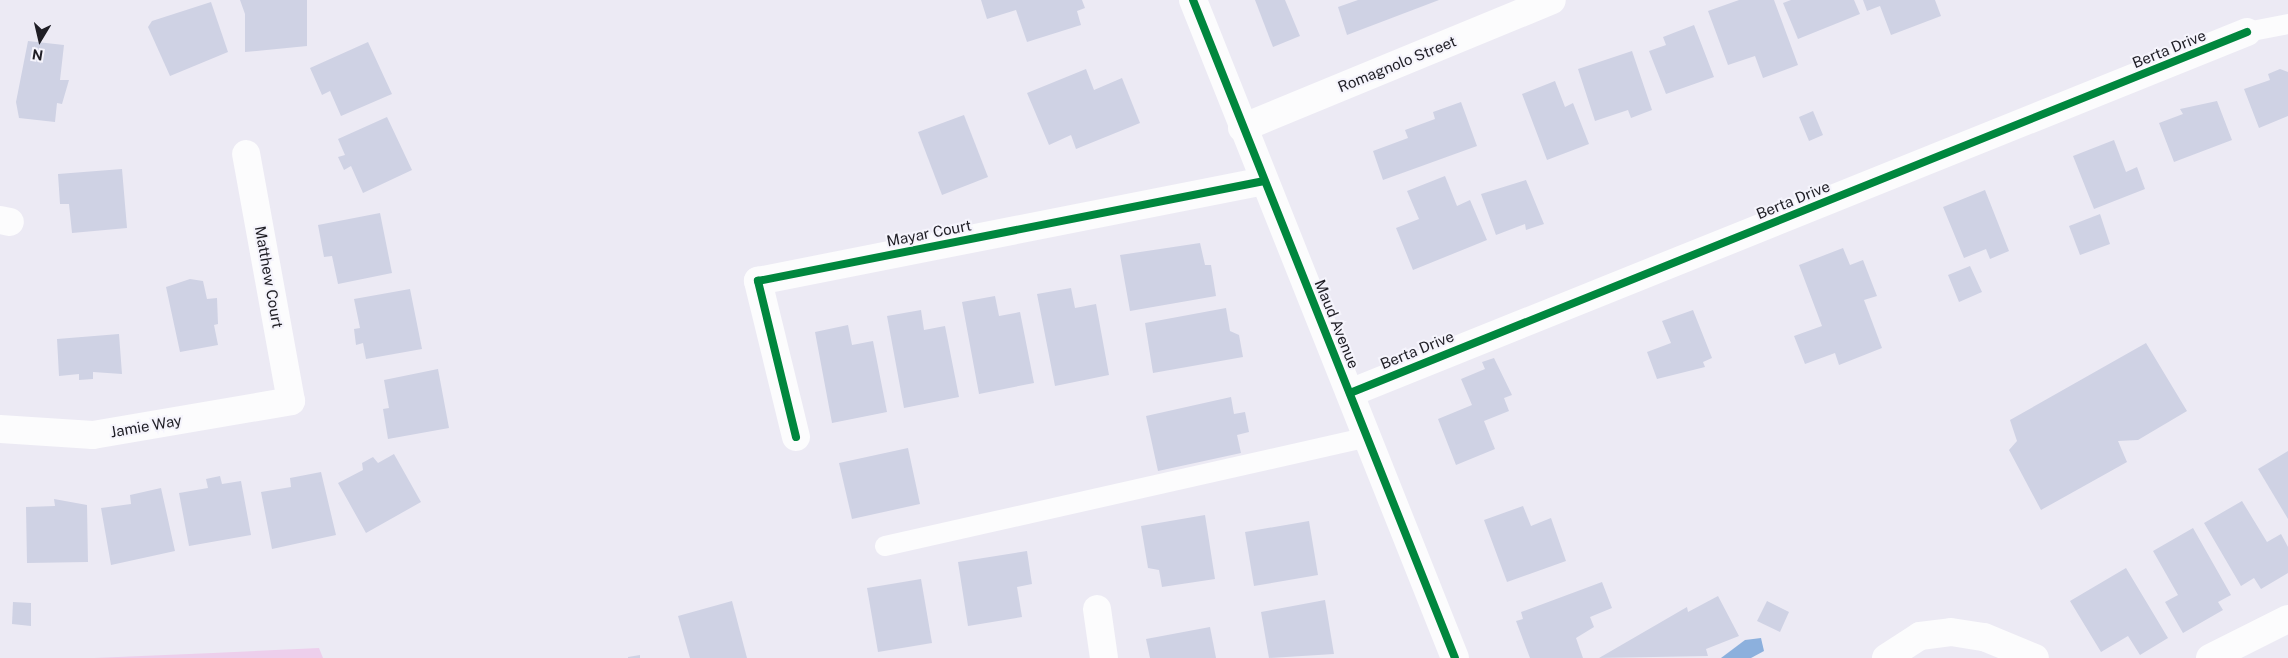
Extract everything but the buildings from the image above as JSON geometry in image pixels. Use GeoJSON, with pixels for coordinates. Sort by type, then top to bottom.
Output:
{"type":"FeatureCollection","features":[{"type":"Feature","properties":{"kind":"street","name":"Maud Avenue"},"geometry":{"type":"LineString","coordinates":[[1193,0],[1242,128],[1350,392],[1365,438],[1454,658]]}},
{"type":"Feature","properties":{"kind":"street","name":"Romagnolo Street"},"geometry":{"type":"LineString","coordinates":[[1242,128],[1552,0]]}},
{"type":"Feature","properties":{"kind":"street","name":"Berta Drive"},"geometry":{"type":"LineString","coordinates":[[1350,392],[2247,32]]}},
{"type":"Feature","properties":{"kind":"street","name":"Matthew Court"},"geometry":{"type":"LineString","coordinates":[[246,154],[291,401]]}},
{"type":"Feature","properties":{"kind":"street","name":"Mayar Court"},"geometry":{"type":"LineString","coordinates":[[796,437],[758,281],[1264,181]]}},
{"type":"Feature","properties":{"kind":"street","name":"Jamie Way"},"geometry":{"type":"LineString","coordinates":[[0,429],[93,435],[291,401]]}},
{"type":"Feature","properties":{"kind":"street"},"geometry":{"type":"LineString","coordinates":[[1097,609],[1104,658]]}},
{"type":"Feature","properties":{"kind":"street"},"geometry":{"type":"LineString","coordinates":[[2210,658],[2288,619]]}},
{"type":"Feature","properties":{"kind":"street"},"geometry":{"type":"LineString","coordinates":[[1886,658],[1920,636],[1951,632],[1984,637],[2035,658]]}},
{"type":"Feature","properties":{"kind":"lane"},"geometry":{"type":"LineString","coordinates":[[2247,32],[2288,24]]}},
{"type":"Feature","properties":{"kind":"lane"},"geometry":{"type":"LineString","coordinates":[[885,546],[1365,438]]}},
{"type":"Feature","properties":{"kind":"shaded area"},"geometry":{"type":"Polygon","coordinates":[[[319,648],[323,658],[94,658],[213,653],[319,648]]]}},
{"type":"Feature","properties":{"kind":"water"},"geometry":{"type":"Polygon","coordinates":[[[1761,638],[1764,651],[1751,658],[1721,658],[1745,640],[1761,638]]]}},
{"type":"Feature","properties":{"kind":"cycle path"},"geometry":{"type":"LineString","coordinates":[[1193,0],[1455,658]]}},
{"type":"Feature","properties":{"kind":"cycle path"},"geometry":{"type":"LineString","coordinates":[[1350,393],[2247,32]]}},
{"type":"Feature","properties":{"kind":"cycle path"},"geometry":{"type":"LineString","coordinates":[[796,437],[758,281],[1264,181]]}}]}
